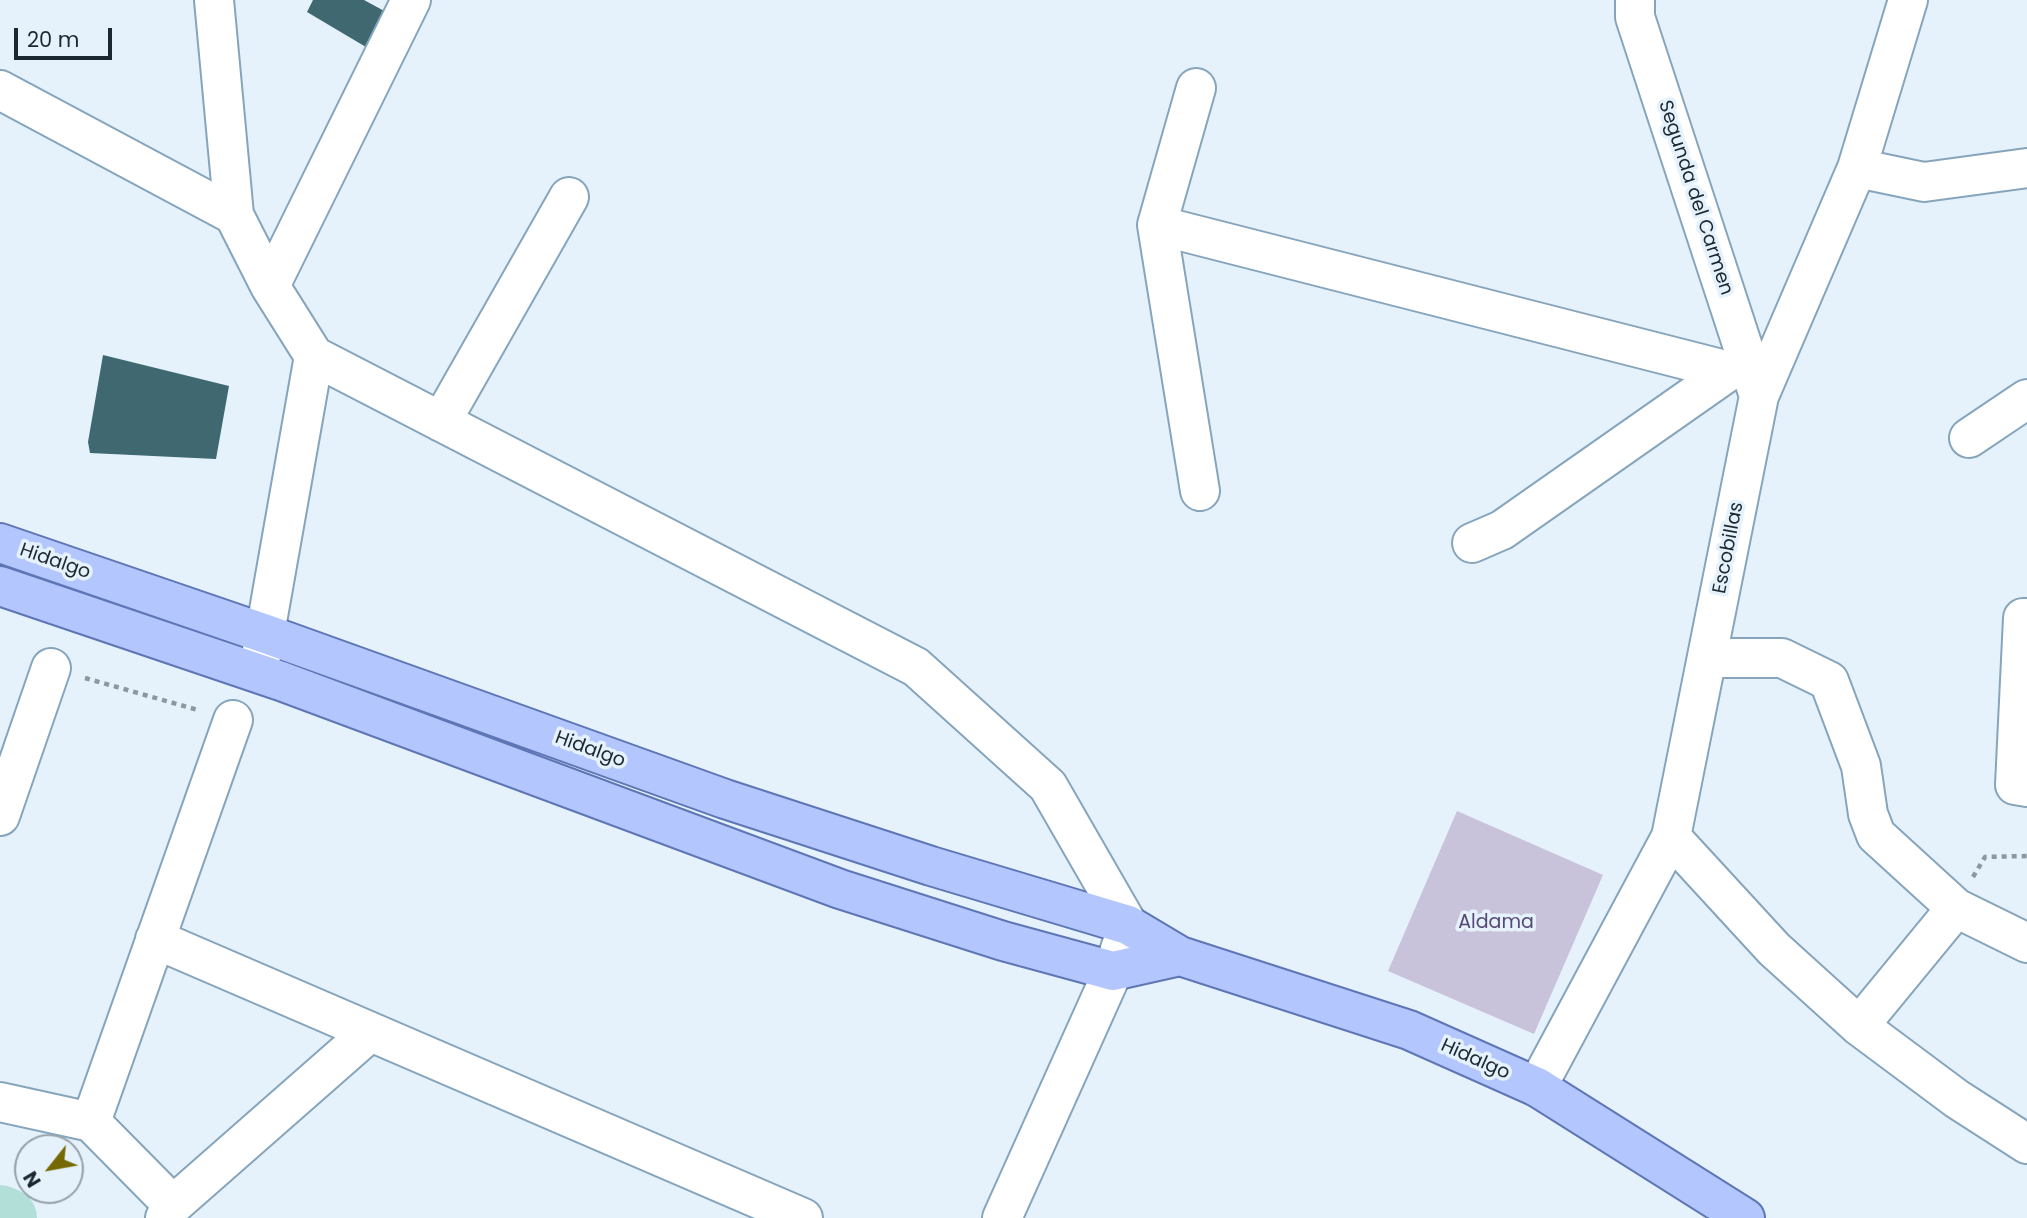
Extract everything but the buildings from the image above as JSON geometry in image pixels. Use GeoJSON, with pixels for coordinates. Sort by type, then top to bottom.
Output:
{"type":"FeatureCollection","features":[{"type":"Feature","properties":{"kind":"main road","name":"Hidalgo"},"geometry":{"type":"LineString","coordinates":[[0,543],[266,634],[725,799],[1128,925],[1180,956],[1409,1030],[1537,1087],[1745,1218]]}},
{"type":"Feature","properties":{"kind":"main road"},"geometry":{"type":"LineString","coordinates":[[0,586],[257,673],[840,889],[975,932],[1113,971],[1180,956]]}},
{"type":"Feature","properties":{"kind":"main road"},"geometry":{"type":"LineString","coordinates":[[975,932],[990,883]]}},
{"type":"Feature","properties":{"kind":"street"},"geometry":{"type":"LineString","coordinates":[[214,0],[234,215],[270,286],[314,356],[916,667],[1048,786],[1128,925],[1113,971],[1003,1218]]}},
{"type":"Feature","properties":{"kind":"street"},"geometry":{"type":"LineString","coordinates":[[270,286],[411,0]]}},
{"type":"Feature","properties":{"kind":"street","name":"Segunda del Carmen"},"geometry":{"type":"LineString","coordinates":[[1635,0],[1635,17],[1746,376]]}},
{"type":"Feature","properties":{"kind":"street","name":"Escobillas"},"geometry":{"type":"LineString","coordinates":[[1537,1087],[1671,837],[1707,658],[1746,376],[1857,168],[1908,0]]}},
{"type":"Feature","properties":{"kind":"street"},"geometry":{"type":"LineString","coordinates":[[1196,89],[1157,225],[1200,491]]}},
{"type":"Feature","properties":{"kind":"street"},"geometry":{"type":"LineString","coordinates":[[0,90],[234,215]]}},
{"type":"Feature","properties":{"kind":"street"},"geometry":{"type":"LineString","coordinates":[[1857,168],[1924,181],[2027,168]]}},
{"type":"Feature","properties":{"kind":"street"},"geometry":{"type":"LineString","coordinates":[[441,422],[569,197]]}},
{"type":"Feature","properties":{"kind":"street"},"geometry":{"type":"LineString","coordinates":[[1157,225],[1746,376]]}},
{"type":"Feature","properties":{"kind":"street"},"geometry":{"type":"LineString","coordinates":[[257,673],[314,356]]}},
{"type":"Feature","properties":{"kind":"street"},"geometry":{"type":"LineString","coordinates":[[1472,543],[1502,530],[1746,376]]}},
{"type":"Feature","properties":{"kind":"street"},"geometry":{"type":"LineString","coordinates":[[1969,438],[2027,399]]}},
{"type":"Feature","properties":{"kind":"street"},"geometry":{"type":"LineString","coordinates":[[2027,618],[2023,618],[2015,785],[2027,787]]}},
{"type":"Feature","properties":{"kind":"street"},"geometry":{"type":"LineString","coordinates":[[1707,658],[1782,658],[1829,681],[1861,766],[1868,814],[1876,835],[1956,908],[2027,943]]}},
{"type":"Feature","properties":{"kind":"street"},"geometry":{"type":"LineString","coordinates":[[0,816],[51,668]]}},
{"type":"Feature","properties":{"kind":"street"},"geometry":{"type":"LineString","coordinates":[[91,1122],[233,720]]}},
{"type":"Feature","properties":{"kind":"street"},"geometry":{"type":"LineString","coordinates":[[1671,837],[1774,948],[1859,1026],[1957,1099],[2027,1144]]}},
{"type":"Feature","properties":{"kind":"street"},"geometry":{"type":"LineString","coordinates":[[1859,1026],[1956,908]]}},
{"type":"Feature","properties":{"kind":"street"},"geometry":{"type":"LineString","coordinates":[[155,939],[803,1218]]}},
{"type":"Feature","properties":{"kind":"street"},"geometry":{"type":"LineString","coordinates":[[0,1102],[91,1122],[169,1211],[370,1032]]}},
{"type":"Feature","properties":{"kind":"path"},"geometry":{"type":"LineString","coordinates":[[51,668],[233,720]]}},
{"type":"Feature","properties":{"kind":"path"},"geometry":{"type":"LineString","coordinates":[[1984,857],[2027,856]]}},
{"type":"Feature","properties":{"kind":"green space","name":"Aldama"},"geometry":{"type":"Polygon","coordinates":[[[1457,811],[1603,875],[1534,1034],[1388,971],[1457,811]]]}},
{"type":"Feature","properties":{"kind":"waterway"},"geometry":{"type":"LineString","coordinates":[[0,1215],[7,1218]]}}]}
